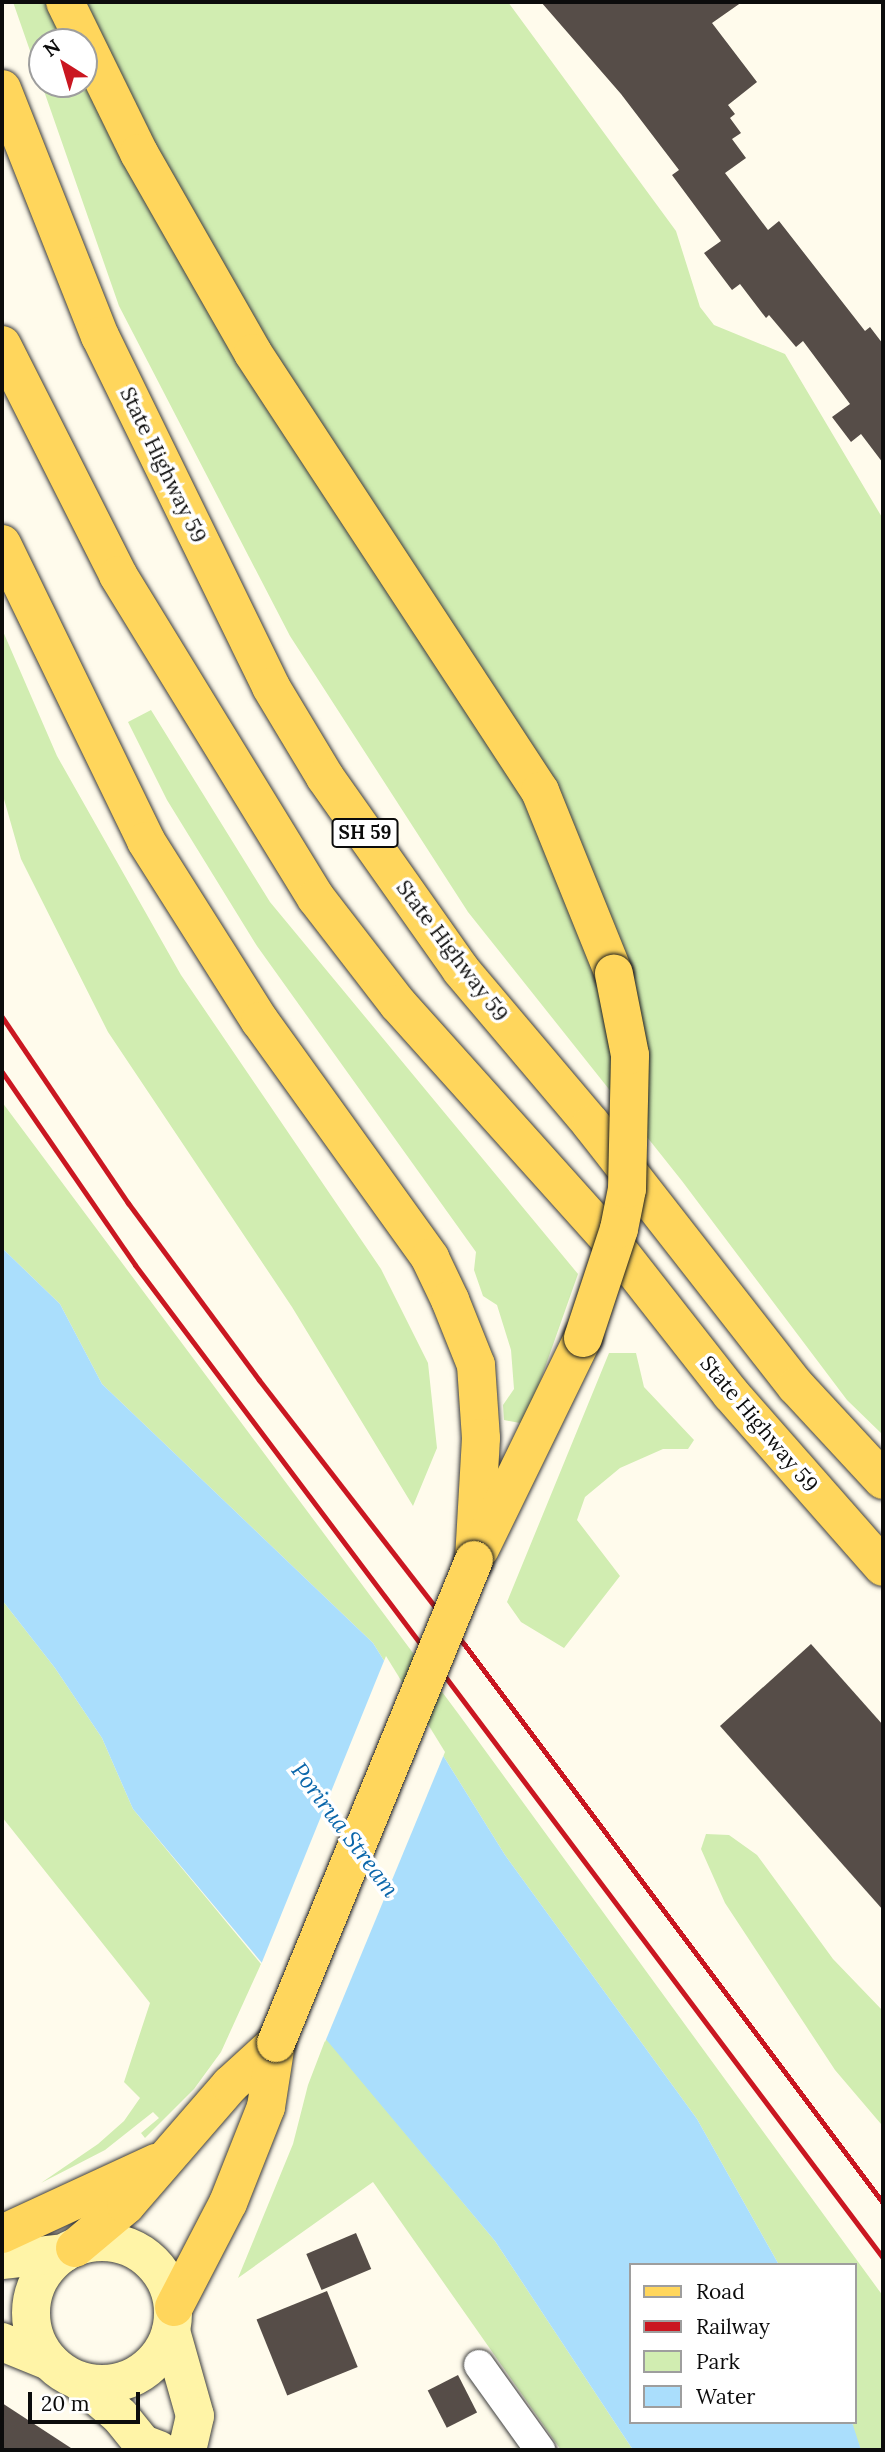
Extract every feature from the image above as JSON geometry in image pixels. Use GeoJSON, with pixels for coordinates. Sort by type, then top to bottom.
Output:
{"type":"FeatureCollection","features":[{"type":"Feature","properties":{"kind":"main road"},"geometry":{"type":"LineString","coordinates":[[2,2342],[64,2371],[105,2385],[142,2373],[160,2354],[172,2319],[228,2203],[266,2107],[276,2043],[474,1560],[528,1459],[583,1338],[619,1229],[627,1189],[630,1055],[614,974],[540,791],[253,353],[139,153],[65,2]]}},
{"type":"Feature","properties":{"kind":"main road","name":"State Highway 59"},"geometry":{"type":"LineString","coordinates":[[2,89],[100,336],[271,687],[325,777],[461,970],[591,1124],[796,1386],[883,1480]]}},
{"type":"Feature","properties":{"kind":"main road","name":"State Highway 59"},"geometry":{"type":"LineString","coordinates":[[2,345],[118,575],[316,898],[398,1004],[611,1241],[731,1394],[883,1567]]}},
{"type":"Feature","properties":{"kind":"main road"},"geometry":{"type":"LineString","coordinates":[[2,544],[146,841],[260,1021],[430,1258],[450,1300],[476,1365],[481,1438],[474,1560]]}},
{"type":"Feature","properties":{"kind":"main road"},"geometry":{"type":"LineString","coordinates":[[159,2450],[143,2444],[120,2416],[64,2371],[34,2334],[32,2303],[42,2275],[126,2205],[161,2161],[276,2043]]}},
{"type":"Feature","properties":{"kind":"main road"},"geometry":{"type":"LineString","coordinates":[[2,2234],[161,2161]]}},
{"type":"Feature","properties":{"kind":"main road"},"geometry":{"type":"LineString","coordinates":[[2,2260],[69,2250],[101,2242],[139,2252],[159,2270],[195,2416],[187,2450]]}},
{"type":"Feature","properties":{"kind":"street"},"geometry":{"type":"LineString","coordinates":[[480,2365],[540,2450]]}},
{"type":"Feature","properties":{"kind":"green space"},"geometry":{"type":"Polygon","coordinates":[[[13,2],[508,2],[676,231],[700,307],[714,325],[785,354],[883,519],[883,1435],[847,1400],[682,1181],[468,912],[290,636],[119,306],[46,98],[98,98],[98,28],[28,28],[28,45],[13,2]]]}},
{"type":"Feature","properties":{"kind":"green space"},"geometry":{"type":"Polygon","coordinates":[[[2,629],[57,756],[181,975],[381,1269],[428,1363],[437,1448],[413,1506],[292,1307],[108,1032],[21,859],[2,792],[2,629]]]}},
{"type":"Feature","properties":{"kind":"green space"},"geometry":{"type":"Polygon","coordinates":[[[151,710],[270,902],[578,1274],[525,1424],[504,1420],[503,1405],[514,1389],[511,1350],[497,1305],[483,1296],[474,1270],[476,1252],[257,946],[167,800],[128,722],[151,710]]]}},
{"type":"Feature","properties":{"kind":"green space"},"geometry":{"type":"Polygon","coordinates":[[[2,1102],[460,1716],[883,2296],[883,2450],[861,2450],[853,2429],[853,2424],[857,2424],[857,2263],[778,2263],[697,2119],[505,1855],[373,1643],[102,1384],[60,1304],[2,1248],[2,1102]]]}},
{"type":"Feature","properties":{"kind":"green space"},"geometry":{"type":"Polygon","coordinates":[[[609,1353],[636,1353],[644,1387],[694,1440],[688,1449],[663,1449],[620,1468],[585,1497],[577,1520],[620,1576],[564,1648],[521,1622],[507,1602],[609,1353]]]}},
{"type":"Feature","properties":{"kind":"green space"},"geometry":{"type":"Polygon","coordinates":[[[2,1600],[55,1668],[102,1738],[133,1809],[261,1964],[221,2052],[194,2089],[145,2138],[141,2133],[159,2118],[153,2112],[105,2150],[41,2183],[98,2144],[124,2121],[140,2098],[124,2082],[150,2003],[2,1817],[2,1600]]]}},
{"type":"Feature","properties":{"kind":"green space"},"geometry":{"type":"Polygon","coordinates":[[[706,1834],[729,1835],[757,1855],[833,1959],[883,2011],[881,2124],[835,2070],[725,1903],[701,1849],[706,1834]]]}},
{"type":"Feature","properties":{"kind":"green space"},"geometry":{"type":"Polygon","coordinates":[[[326,2038],[495,2241],[633,2450],[561,2450],[373,2182],[238,2278],[293,2144],[308,2085],[326,2038]]]}},
{"type":"Feature","properties":{"kind":"water","name":"Porirua Stream"},"geometry":{"type":"Polygon","coordinates":[[[2,1248],[60,1304],[102,1384],[373,1643],[505,1855],[697,2119],[778,2263],[630,2263],[630,2424],[853,2424],[861,2450],[633,2450],[495,2241],[133,1809],[102,1738],[55,1668],[2,1600],[2,1248]]]}},
{"type":"Feature","properties":{"kind":"pier"},"geometry":{"type":"Polygon","coordinates":[[[386,1656],[445,1752],[325,2042],[260,1967],[386,1656]]]}},
{"type":"Feature","properties":{"kind":"building"},"geometry":{"type":"Polygon","coordinates":[[[541,2],[742,2],[712,23],[757,82],[728,105],[735,114],[730,118],[741,133],[732,139],[746,158],[725,173],[768,230],[779,221],[865,331],[870,327],[883,344],[883,463],[861,434],[851,442],[832,417],[850,404],[803,341],[796,347],[769,315],[766,318],[740,284],[732,290],[704,253],[721,241],[672,175],[679,170],[621,94],[541,2]]]}},
{"type":"Feature","properties":{"kind":"building"},"geometry":{"type":"Polygon","coordinates":[[[811,1644],[883,1725],[883,1910],[720,1726],[811,1644]]]}},
{"type":"Feature","properties":{"kind":"building"},"geometry":{"type":"Polygon","coordinates":[[[356,2233],[371,2269],[322,2290],[306,2254],[356,2233]]]}},
{"type":"Feature","properties":{"kind":"building"},"geometry":{"type":"Polygon","coordinates":[[[327,2291],[358,2367],[287,2395],[257,2319],[327,2291]]]}},
{"type":"Feature","properties":{"kind":"building"},"geometry":{"type":"Polygon","coordinates":[[[458,2375],[477,2412],[447,2428],[428,2390],[458,2375]]]}},
{"type":"Feature","properties":{"kind":"building"},"geometry":{"type":"Polygon","coordinates":[[[2,2403],[74,2450],[2,2450],[2,2403]]]}},
{"type":"Feature","properties":{"kind":"railway"},"geometry":{"type":"LineString","coordinates":[[2,1017],[128,1203],[259,1380],[464,1644],[883,2203]]}},
{"type":"Feature","properties":{"kind":"railway"},"geometry":{"type":"LineString","coordinates":[[2,1072],[135,1265],[883,2258]]}}]}
